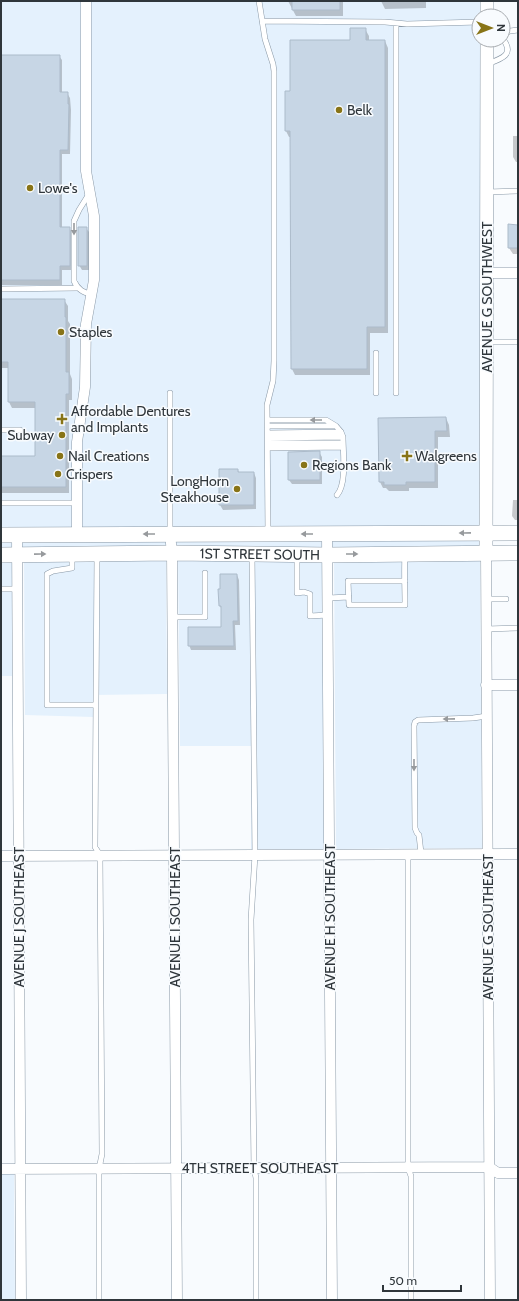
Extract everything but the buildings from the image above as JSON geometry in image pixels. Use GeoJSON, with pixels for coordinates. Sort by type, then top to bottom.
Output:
{"type":"FeatureCollection","features":[{"type":"Feature","properties":{"kind":"main road","name":"1ST STREET SOUTH"},"geometry":{"type":"LineString","coordinates":[[1,535],[518,533]]}},
{"type":"Feature","properties":{"kind":"main road","name":"1ST STREET SOUTH"},"geometry":{"type":"LineString","coordinates":[[1,555],[172,553],[328,555],[518,553]]}},
{"type":"Feature","properties":{"kind":"street"},"geometry":{"type":"LineString","coordinates":[[77,535],[78,442],[85,387],[86,324],[94,280],[94,224],[86,171],[86,1]]}},
{"type":"Feature","properties":{"kind":"street","name":"AVENUE G SOUTHWEST"},"geometry":{"type":"LineString","coordinates":[[486,553],[488,48]]}},
{"type":"Feature","properties":{"kind":"street"},"geometry":{"type":"LineString","coordinates":[[487,273],[518,273]]}},
{"type":"Feature","properties":{"kind":"street","name":"AVENUE I SOUTHEAST"},"geometry":{"type":"LineString","coordinates":[[170,534],[172,553],[177,1300]]}},
{"type":"Feature","properties":{"kind":"street","name":"AVENUE H SOUTHEAST"},"geometry":{"type":"LineString","coordinates":[[327,534],[332,1300]]}},
{"type":"Feature","properties":{"kind":"street","name":"AVENUE J SOUTHEAST"},"geometry":{"type":"LineString","coordinates":[[17,535],[21,1300]]}},
{"type":"Feature","properties":{"kind":"street","name":"AVENUE G SOUTHEAST"},"geometry":{"type":"LineString","coordinates":[[486,553],[490,1300]]}},
{"type":"Feature","properties":{"kind":"street"},"geometry":{"type":"LineString","coordinates":[[486,685],[518,685]]}},
{"type":"Feature","properties":{"kind":"street"},"geometry":{"type":"LineString","coordinates":[[1,856],[408,853],[518,854]]}},
{"type":"Feature","properties":{"kind":"street","name":"4TH STREET SOUTHEAST"},"geometry":{"type":"LineString","coordinates":[[1,1169],[489,1167],[498,1172],[518,1172]]}},
{"type":"Feature","properties":{"kind":"lane"},"geometry":{"type":"LineString","coordinates":[[259,1],[265,39],[274,71],[274,381],[267,405],[268,534]]}},
{"type":"Feature","properties":{"kind":"lane"},"geometry":{"type":"LineString","coordinates":[[262,21],[396,23],[471,22]]}},
{"type":"Feature","properties":{"kind":"lane"},"geometry":{"type":"LineString","coordinates":[[396,23],[396,393]]}},
{"type":"Feature","properties":{"kind":"lane"},"geometry":{"type":"LineString","coordinates":[[488,64],[505,57],[508,51],[507,48]]}},
{"type":"Feature","properties":{"kind":"lane"},"geometry":{"type":"LineString","coordinates":[[487,192],[518,192]]}},
{"type":"Feature","properties":{"kind":"lane"},"geometry":{"type":"LineString","coordinates":[[89,194],[74,221],[74,281],[77,288],[92,295]]}},
{"type":"Feature","properties":{"kind":"lane"},"geometry":{"type":"LineString","coordinates":[[1,289],[77,288]]}},
{"type":"Feature","properties":{"kind":"lane"},"geometry":{"type":"LineString","coordinates":[[486,342],[518,342]]}},
{"type":"Feature","properties":{"kind":"lane"},"geometry":{"type":"LineString","coordinates":[[376,353],[376,393]]}},
{"type":"Feature","properties":{"kind":"lane"},"geometry":{"type":"LineString","coordinates":[[170,393],[170,534]]}},
{"type":"Feature","properties":{"kind":"lane"},"geometry":{"type":"LineString","coordinates":[[268,420],[326,420],[336,426],[342,440],[343,483],[340,492],[337,495]]}},
{"type":"Feature","properties":{"kind":"lane"},"geometry":{"type":"LineString","coordinates":[[268,426],[336,426]]}},
{"type":"Feature","properties":{"kind":"lane"},"geometry":{"type":"LineString","coordinates":[[1,430],[20,430]]}},
{"type":"Feature","properties":{"kind":"lane"},"geometry":{"type":"LineString","coordinates":[[268,440],[342,440]]}},
{"type":"Feature","properties":{"kind":"lane"},"geometry":{"type":"LineString","coordinates":[[268,440],[342,440]]}},
{"type":"Feature","properties":{"kind":"lane"},"geometry":{"type":"LineString","coordinates":[[1,503],[77,503]]}},
{"type":"Feature","properties":{"kind":"lane"},"geometry":{"type":"LineString","coordinates":[[72,554],[72,568],[53,571],[47,574],[47,705],[96,704]]}},
{"type":"Feature","properties":{"kind":"lane"},"geometry":{"type":"LineString","coordinates":[[97,554],[95,847],[100,855],[102,1154],[99,1169],[99,1300]]}},
{"type":"Feature","properties":{"kind":"lane"},"geometry":{"type":"LineString","coordinates":[[252,554],[255,855],[251,920],[254,1168],[256,1178],[256,1300]]}},
{"type":"Feature","properties":{"kind":"lane"},"geometry":{"type":"LineString","coordinates":[[297,554],[297,593],[304,592],[310,594],[310,616],[328,616]]}},
{"type":"Feature","properties":{"kind":"lane"},"geometry":{"type":"LineString","coordinates":[[405,554],[405,581],[405,605],[349,605],[348,581],[405,581]]}},
{"type":"Feature","properties":{"kind":"lane"},"geometry":{"type":"LineString","coordinates":[[172,617],[205,617],[205,573]]}},
{"type":"Feature","properties":{"kind":"lane"},"geometry":{"type":"LineString","coordinates":[[1,589],[18,589]]}},
{"type":"Feature","properties":{"kind":"lane"},"geometry":{"type":"LineString","coordinates":[[328,598],[349,597]]}},
{"type":"Feature","properties":{"kind":"lane"},"geometry":{"type":"LineString","coordinates":[[486,599],[506,599]]}},
{"type":"Feature","properties":{"kind":"lane"},"geometry":{"type":"LineString","coordinates":[[486,629],[518,628]]}},
{"type":"Feature","properties":{"kind":"lane"},"geometry":{"type":"LineString","coordinates":[[421,853],[419,835],[415,828],[415,722],[418,720],[487,716]]}},
{"type":"Feature","properties":{"kind":"lane"},"geometry":{"type":"LineString","coordinates":[[408,853],[408,1168],[411,1176],[412,1300]]}},
{"type":"Feature","properties":{"kind":"shaded area"},"geometry":{"type":"Polygon","coordinates":[[[1,1],[487,1],[487,8],[471,8],[471,48],[487,48],[486,553],[172,545],[1,551],[1,1]]]}},
{"type":"Feature","properties":{"kind":"shaded area"},"geometry":{"type":"Polygon","coordinates":[[[166,558],[167,694],[94,695],[93,717],[25,715],[24,560],[166,558]]]}},
{"type":"Feature","properties":{"kind":"shaded area"},"geometry":{"type":"Polygon","coordinates":[[[178,558],[322,560],[324,849],[251,849],[252,746],[180,746],[178,558]]]}},
{"type":"Feature","properties":{"kind":"shaded area"},"geometry":{"type":"Polygon","coordinates":[[[480,559],[482,848],[336,849],[334,560],[480,559]]]}},
{"type":"Feature","properties":{"kind":"shaded area"},"geometry":{"type":"Polygon","coordinates":[[[1,560],[12,560],[12,676],[1,676],[1,560]]]}},
{"type":"Feature","properties":{"kind":"shaded area"},"geometry":{"type":"Polygon","coordinates":[[[1,1174],[14,1174],[15,1300],[1,1300],[1,1174]]]}},
{"type":"Feature","properties":{"kind":"place","name":"Belk"},"geometry":{"type":"Point","coordinates":[339,110]}},
{"type":"Feature","properties":{"kind":"place","name":"Lowe's"},"geometry":{"type":"Point","coordinates":[30,188]}},
{"type":"Feature","properties":{"kind":"place","name":"Staples"},"geometry":{"type":"Point","coordinates":[61,332]}},
{"type":"Feature","properties":{"kind":"place","name":"Affordable Dentures and Implants"},"geometry":{"type":"Point","coordinates":[62,419]}},
{"type":"Feature","properties":{"kind":"place","name":"Subway"},"geometry":{"type":"Point","coordinates":[62,435]}},
{"type":"Feature","properties":{"kind":"place","name":"Nail Creations"},"geometry":{"type":"Point","coordinates":[60,456]}},
{"type":"Feature","properties":{"kind":"place","name":"Walgreens"},"geometry":{"type":"Point","coordinates":[407,456]}},
{"type":"Feature","properties":{"kind":"place","name":"Regions Bank"},"geometry":{"type":"Point","coordinates":[304,465]}},
{"type":"Feature","properties":{"kind":"place","name":"Crispers"},"geometry":{"type":"Point","coordinates":[58,474]}},
{"type":"Feature","properties":{"kind":"place","name":"LongHorn Steakhouse"},"geometry":{"type":"Point","coordinates":[237,489]}}]}
